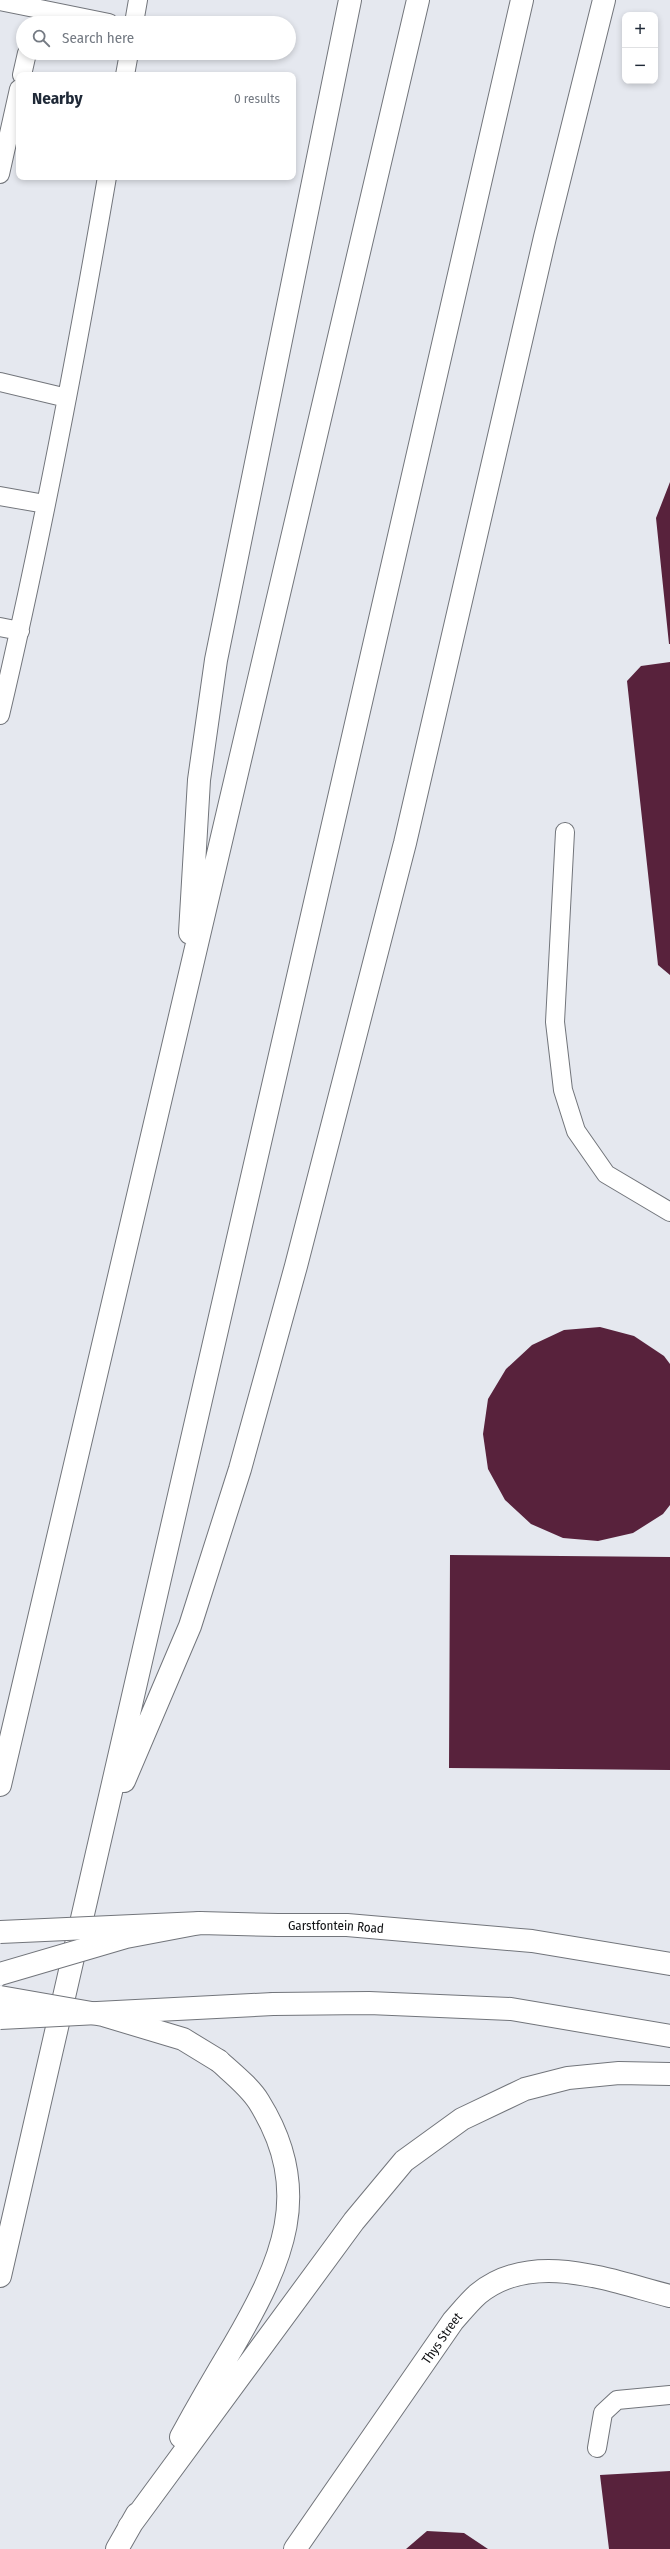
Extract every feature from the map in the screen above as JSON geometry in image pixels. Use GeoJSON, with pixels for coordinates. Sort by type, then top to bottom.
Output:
{"type":"FeatureCollection","features":[{"type":"Feature","properties":{"kind":"main road"},"geometry":{"type":"LineString","coordinates":[[186,994],[199,780],[216,660],[350,0]]}},
{"type":"Feature","properties":{"kind":"main road"},"geometry":{"type":"LineString","coordinates":[[0,1785],[418,0]]}},
{"type":"Feature","properties":{"kind":"main road"},"geometry":{"type":"LineString","coordinates":[[0,2276],[522,0]]}},
{"type":"Feature","properties":{"kind":"main road"},"geometry":{"type":"LineString","coordinates":[[102,1834],[190,1626],[240,1469],[294,1273],[405,843],[545,236],[604,0]]}},
{"type":"Feature","properties":{"kind":"main road"},"geometry":{"type":"LineString","coordinates":[[0,1974],[126,1937],[200,1923]]}},
{"type":"Feature","properties":{"kind":"main road","name":"Garstfontein Road"},"geometry":{"type":"LineString","coordinates":[[0,1932],[200,1923],[347,1925],[532,1941],[670,1964]]}},
{"type":"Feature","properties":{"kind":"main road"},"geometry":{"type":"LineString","coordinates":[[0,1997],[103,2015],[183,2039],[220,2060],[259,2100],[277,2135],[290,2200],[286,2229],[275,2267],[255,2309],[116,2549]]}},
{"type":"Feature","properties":{"kind":"main road"},"geometry":{"type":"LineString","coordinates":[[0,2018],[103,2015],[274,2004],[369,2003],[511,2009],[670,2036]]}},
{"type":"Feature","properties":{"kind":"main road"},"geometry":{"type":"LineString","coordinates":[[130,2527],[354,2221],[404,2161],[462,2120],[525,2089],[568,2078],[619,2073],[670,2074]]}},
{"type":"Feature","properties":{"kind":"main road","name":"Thys Street"},"geometry":{"type":"LineString","coordinates":[[295,2549],[453,2321],[478,2294],[498,2282],[522,2273],[548,2272],[581,2273],[670,2296]]}},
{"type":"Feature","properties":{"kind":"lane"},"geometry":{"type":"LineString","coordinates":[[0,0],[35,16]]}},
{"type":"Feature","properties":{"kind":"lane"},"geometry":{"type":"LineString","coordinates":[[135,16],[138,0]]}},
{"type":"Feature","properties":{"kind":"lane"},"geometry":{"type":"LineString","coordinates":[[23,72],[25,60]]}},
{"type":"Feature","properties":{"kind":"lane"},"geometry":{"type":"LineString","coordinates":[[126,72],[128,60]]}},
{"type":"Feature","properties":{"kind":"lane"},"geometry":{"type":"LineString","coordinates":[[0,174],[16,102]]}},
{"type":"Feature","properties":{"kind":"lane"},"geometry":{"type":"LineString","coordinates":[[0,715],[20,632],[67,398],[106,180]]}},
{"type":"Feature","properties":{"kind":"lane"},"geometry":{"type":"LineString","coordinates":[[0,382],[67,398]]}},
{"type":"Feature","properties":{"kind":"lane"},"geometry":{"type":"LineString","coordinates":[[0,496],[45,504]]}},
{"type":"Feature","properties":{"kind":"lane"},"geometry":{"type":"LineString","coordinates":[[0,627],[20,632]]}},
{"type":"Feature","properties":{"kind":"lane"},"geometry":{"type":"LineString","coordinates":[[565,832],[555,1022],[563,1090],[576,1131],[606,1174],[670,1212]]}},
{"type":"Feature","properties":{"kind":"lane"},"geometry":{"type":"LineString","coordinates":[[597,2448],[603,2413],[617,2400],[670,2395]]}},
{"type":"Feature","properties":{"kind":"building"},"geometry":{"type":"Polygon","coordinates":[[[670,482],[670,644],[669,644],[656,518],[670,482]]]}},
{"type":"Feature","properties":{"kind":"building"},"geometry":{"type":"Polygon","coordinates":[[[670,662],[670,975],[658,965],[627,681],[641,666],[670,662]]]}},
{"type":"Feature","properties":{"kind":"building"},"geometry":{"type":"Polygon","coordinates":[[[600,1327],[634,1336],[664,1356],[670,1364],[670,1505],[663,1514],[633,1533],[598,1541],[563,1538],[531,1524],[505,1500],[488,1469],[483,1434],[488,1399],[506,1369],[532,1345],[564,1330],[600,1327]]]}},
{"type":"Feature","properties":{"kind":"building"},"geometry":{"type":"Polygon","coordinates":[[[450,1555],[670,1557],[670,1770],[449,1768],[450,1555]]]}},
{"type":"Feature","properties":{"kind":"building"},"geometry":{"type":"Polygon","coordinates":[[[670,2471],[670,2549],[609,2549],[600,2475],[670,2471]]]}},
{"type":"Feature","properties":{"kind":"building"},"geometry":{"type":"Polygon","coordinates":[[[427,2531],[464,2533],[488,2549],[406,2549],[427,2531]]]}}]}
